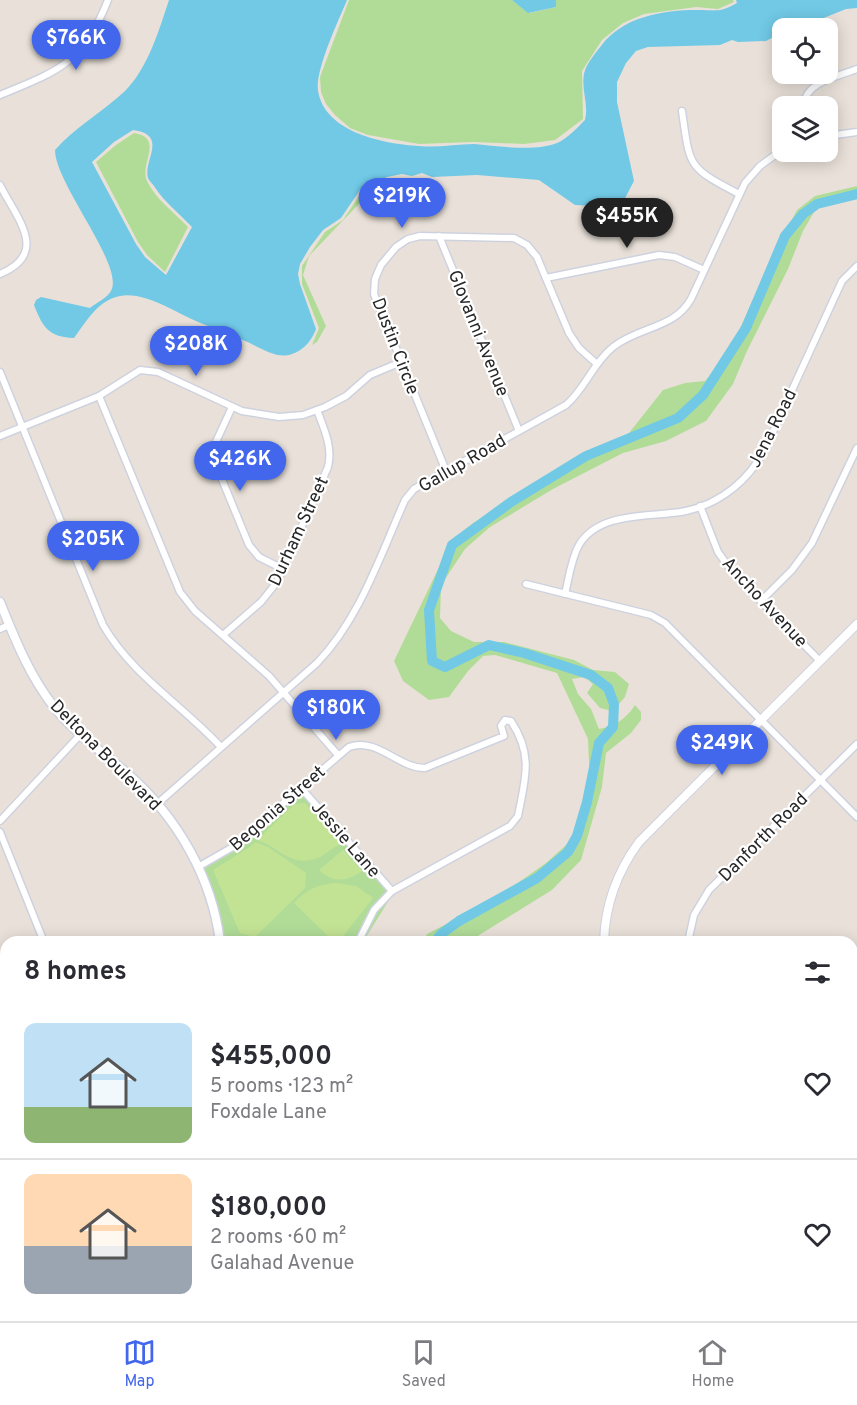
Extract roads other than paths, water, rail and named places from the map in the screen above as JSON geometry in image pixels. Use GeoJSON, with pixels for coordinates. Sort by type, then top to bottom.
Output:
{"type":"FeatureCollection","features":[{"type":"Feature","properties":{"kind":"main road","name":"Deltona Boulevard"},"geometry":{"type":"LineString","coordinates":[[0,602],[23,657],[43,692],[80,735],[129,775],[157,804],[180,834],[198,867],[210,897],[219,936]]}},
{"type":"Feature","properties":{"kind":"street"},"geometry":{"type":"LineString","coordinates":[[0,95],[47,76],[67,64],[93,33],[108,0]]}},
{"type":"Feature","properties":{"kind":"street"},"geometry":{"type":"LineString","coordinates":[[806,96],[813,87],[857,69]]}},
{"type":"Feature","properties":{"kind":"street"},"geometry":{"type":"LineString","coordinates":[[682,111],[688,151],[694,166],[706,177],[739,194]]}},
{"type":"Feature","properties":{"kind":"street"},"geometry":{"type":"LineString","coordinates":[[838,135],[857,132]]}},
{"type":"Feature","properties":{"kind":"street","name":"Gallup Road"},"geometry":{"type":"LineString","coordinates":[[157,804],[328,651],[346,627],[408,495],[419,485],[572,400],[597,364],[621,341],[642,330],[671,321],[682,312],[691,299],[739,194],[760,166],[772,157]]}},
{"type":"Feature","properties":{"kind":"street"},"geometry":{"type":"LineString","coordinates":[[0,185],[24,232],[27,245],[22,261],[0,274]]}},
{"type":"Feature","properties":{"kind":"street","name":"Glovanni Avenue"},"geometry":{"type":"LineString","coordinates":[[439,236],[519,431]]}},
{"type":"Feature","properties":{"kind":"street","name":"Dustin Circle"},"geometry":{"type":"LineString","coordinates":[[446,471],[376,300],[375,279],[381,265],[401,243],[414,237],[506,237],[527,245],[537,257],[573,341],[597,364]]}},
{"type":"Feature","properties":{"kind":"street"},"geometry":{"type":"LineString","coordinates":[[546,278],[659,255],[675,257],[704,270]]}},
{"type":"Feature","properties":{"kind":"street","name":"Jena Road"},"geometry":{"type":"LineString","coordinates":[[565,594],[575,553],[584,539],[593,531],[611,522],[633,516],[674,513],[700,506],[745,479],[760,458],[842,281],[857,266]]}},
{"type":"Feature","properties":{"kind":"street"},"geometry":{"type":"LineString","coordinates":[[0,436],[99,396],[134,372],[147,369],[232,407],[255,415],[279,417],[303,415],[316,410],[346,396],[370,375],[401,362]]}},
{"type":"Feature","properties":{"kind":"street"},"geometry":{"type":"LineString","coordinates":[[0,372],[95,609],[111,639],[140,673],[221,747]]}},
{"type":"Feature","properties":{"kind":"street"},"geometry":{"type":"LineString","coordinates":[[99,396],[174,582],[187,603],[249,657],[284,692],[338,755]]}},
{"type":"Feature","properties":{"kind":"street"},"geometry":{"type":"LineString","coordinates":[[232,407],[215,444],[216,465],[249,545],[259,557],[283,569]]}},
{"type":"Feature","properties":{"kind":"street","name":"Durham Street"},"geometry":{"type":"LineString","coordinates":[[223,635],[261,602],[277,582],[330,460],[329,444],[316,410]]}},
{"type":"Feature","properties":{"kind":"street"},"geometry":{"type":"LineString","coordinates":[[761,602],[792,570],[812,543],[857,448]]}},
{"type":"Feature","properties":{"kind":"street","name":"Ancho Avenue"},"geometry":{"type":"LineString","coordinates":[[700,506],[725,563],[820,662]]}},
{"type":"Feature","properties":{"kind":"street"},"geometry":{"type":"LineString","coordinates":[[526,584],[658,618],[857,817]]}},
{"type":"Feature","properties":{"kind":"street"},"geometry":{"type":"LineString","coordinates":[[605,936],[611,896],[630,855],[650,830],[857,624]]}},
{"type":"Feature","properties":{"kind":"street"},"geometry":{"type":"LineString","coordinates":[[0,629],[9,625]]}},
{"type":"Feature","properties":{"kind":"street","name":"Begonia Street"},"geometry":{"type":"LineString","coordinates":[[198,867],[231,849],[338,755],[354,745],[367,745],[412,766],[425,768],[504,736],[501,726],[505,720],[511,721],[528,767],[518,816],[510,826],[392,891]]}},
{"type":"Feature","properties":{"kind":"street"},"geometry":{"type":"LineString","coordinates":[[0,821],[80,735]]}},
{"type":"Feature","properties":{"kind":"street","name":"Danforth Road"},"geometry":{"type":"LineString","coordinates":[[689,936],[694,915],[709,890],[857,744]]}},
{"type":"Feature","properties":{"kind":"street","name":"Jessie Lane"},"geometry":{"type":"LineString","coordinates":[[301,788],[392,891]]}},
{"type":"Feature","properties":{"kind":"street"},"geometry":{"type":"LineString","coordinates":[[0,832],[42,936]]}},
{"type":"Feature","properties":{"kind":"street"},"geometry":{"type":"LineString","coordinates":[[361,936],[374,910],[392,891]]}},
{"type":"Feature","properties":{"kind":"water"},"geometry":{"type":"Polygon","coordinates":[[[169,0],[347,0],[328,46],[318,82],[318,91],[323,105],[332,117],[358,134],[405,145],[474,144],[527,148],[557,143],[585,120],[583,80],[587,67],[610,36],[632,22],[657,14],[684,10],[722,10],[737,3],[736,0],[857,0],[857,8],[846,9],[824,18],[772,18],[772,38],[766,41],[738,42],[732,40],[720,45],[648,47],[636,51],[626,63],[617,82],[617,102],[634,181],[622,204],[616,207],[575,205],[539,180],[477,175],[432,177],[422,173],[412,176],[402,174],[387,177],[360,190],[341,218],[323,230],[300,264],[298,274],[300,284],[316,329],[304,347],[286,355],[268,352],[160,304],[129,295],[112,298],[105,302],[93,312],[74,338],[58,336],[48,330],[34,305],[41,297],[90,308],[111,291],[113,279],[108,263],[66,183],[58,165],[55,150],[71,134],[125,91],[140,71],[152,48],[169,0]],[[133,130],[114,142],[92,162],[136,244],[145,257],[166,275],[192,227],[162,197],[148,179],[147,171],[152,149],[150,137],[133,130]]]}},
{"type":"Feature","properties":{"kind":"water"},"geometry":{"type":"Polygon","coordinates":[[[512,0],[556,0],[556,7],[528,13],[512,0]]]}},
{"type":"Feature","properties":{"kind":"waterway"},"geometry":{"type":"LineString","coordinates":[[440,936],[459,921],[537,878],[568,852],[577,836],[587,802],[599,743],[613,727],[614,704],[608,688],[591,675],[524,653],[489,645],[445,667],[432,661],[429,610],[452,545],[511,502],[586,456],[678,418],[703,395],[746,328],[785,236],[803,214],[817,204],[857,194]]}}]}
